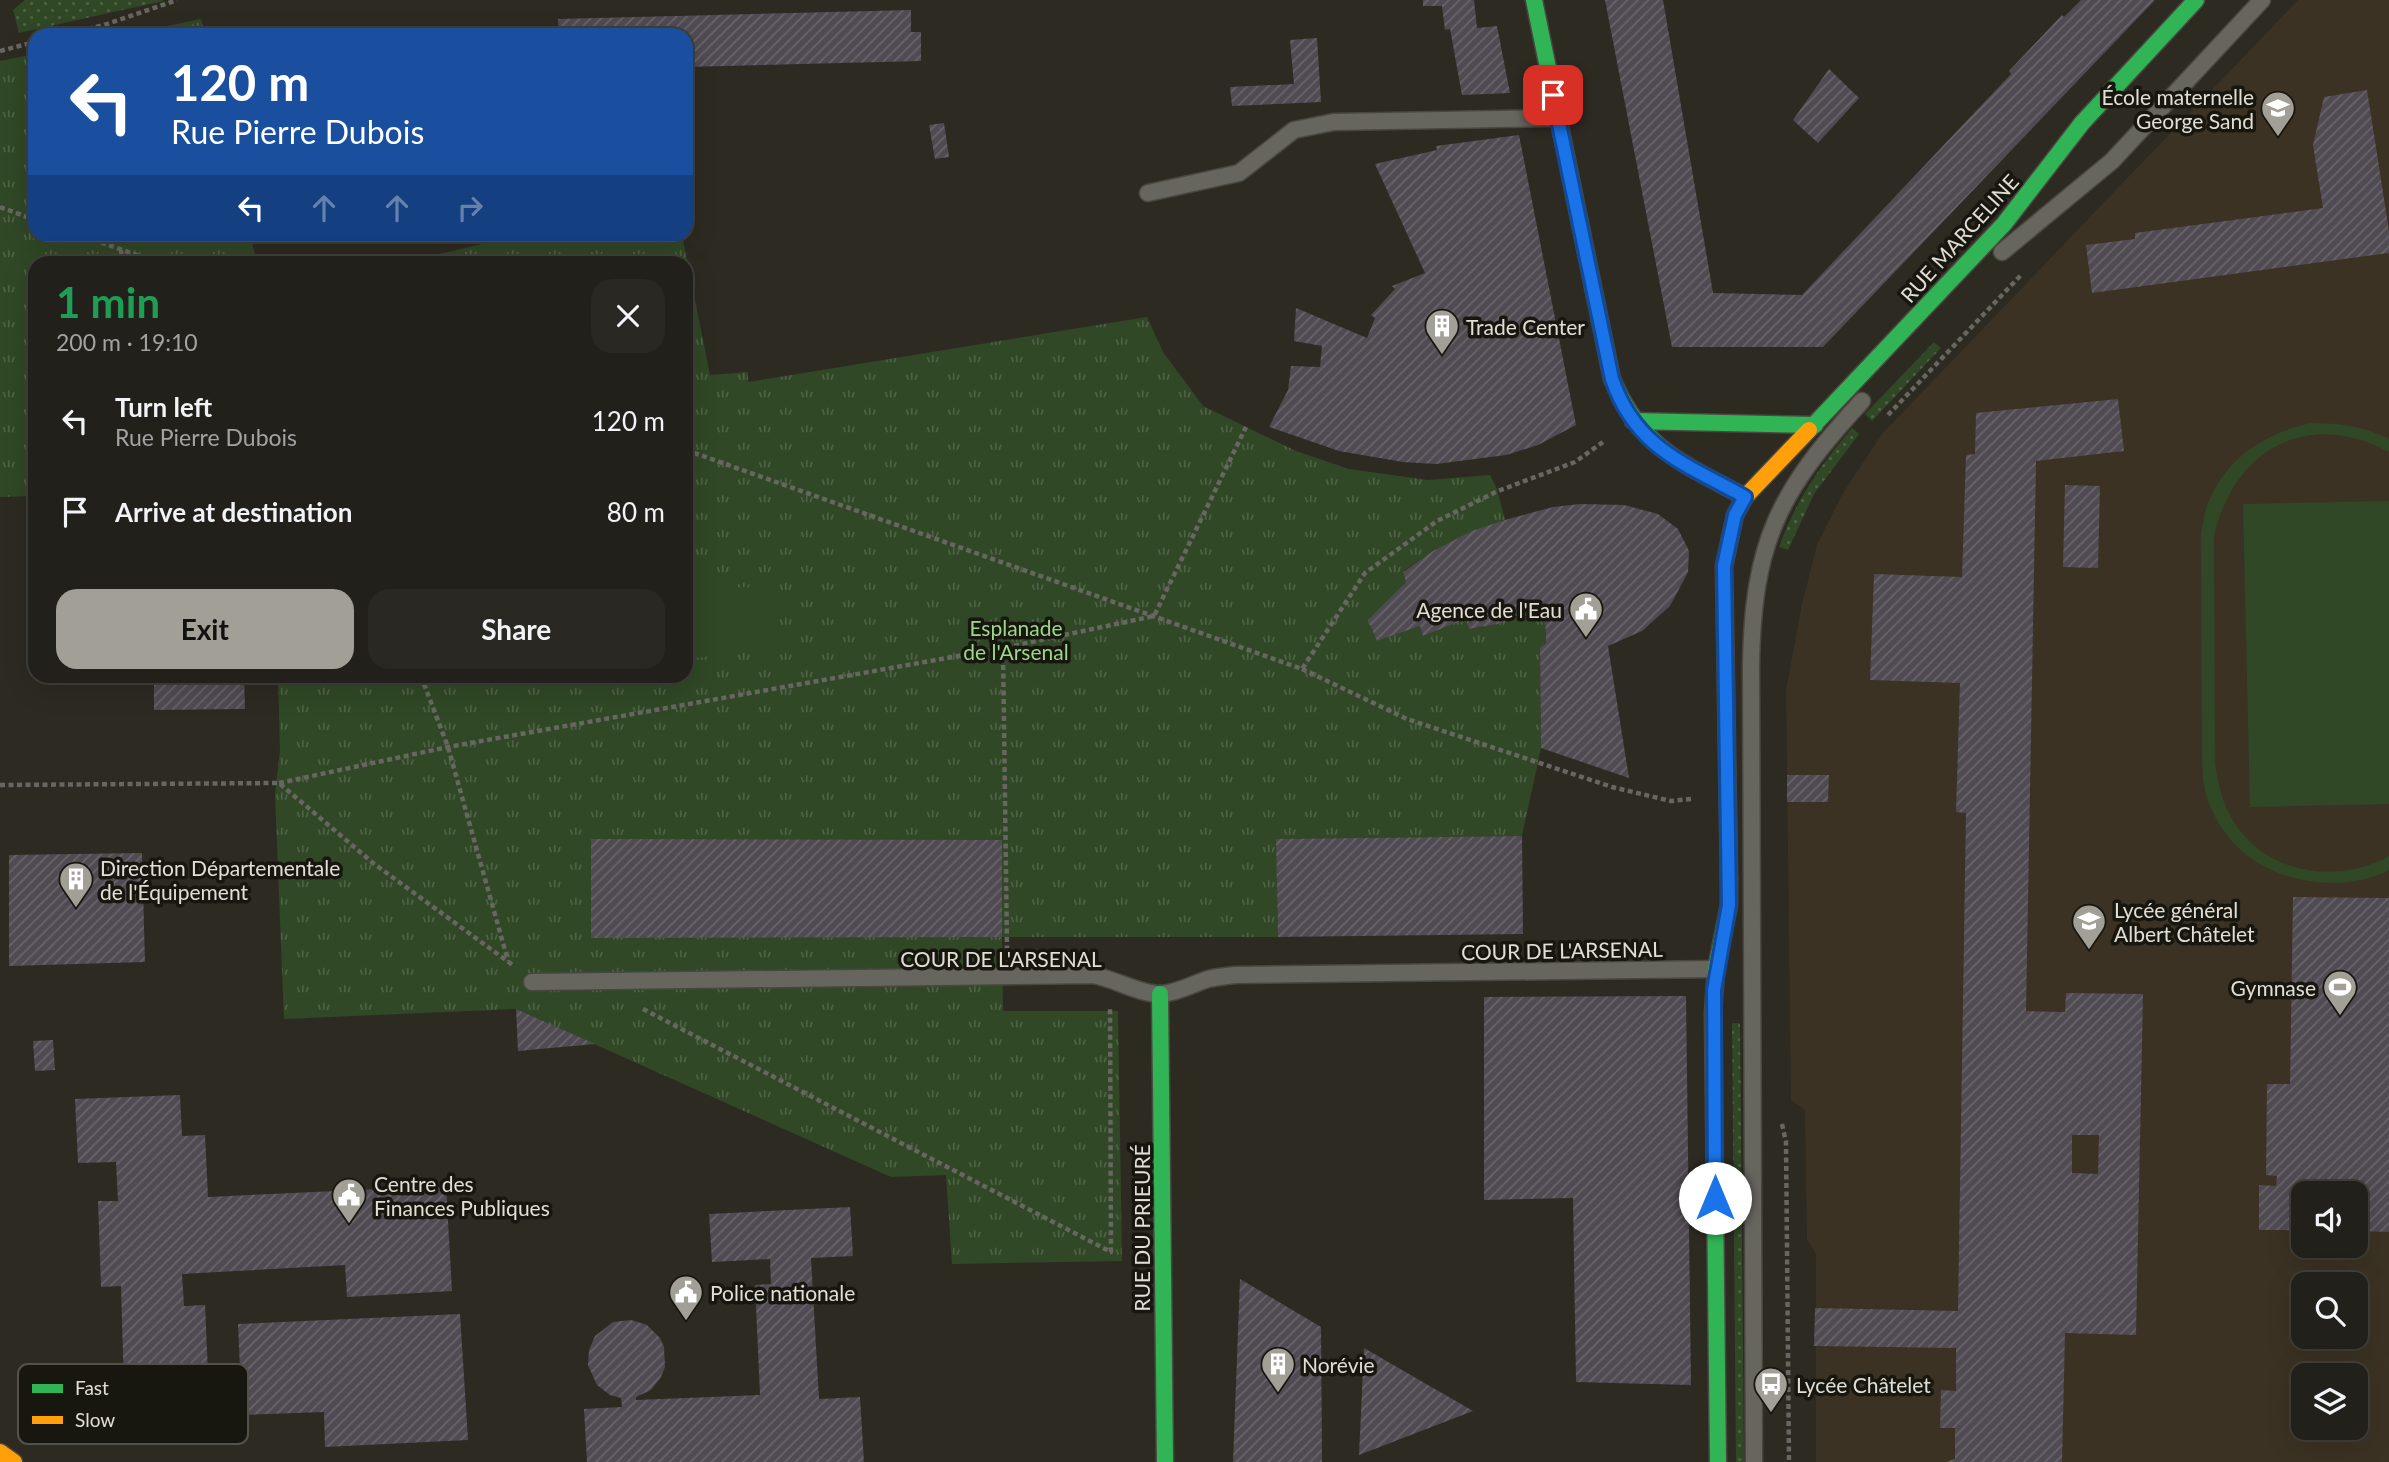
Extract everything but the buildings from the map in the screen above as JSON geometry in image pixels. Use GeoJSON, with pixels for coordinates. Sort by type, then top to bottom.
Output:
{"type":"FeatureCollection","features":[{"type":"Feature","properties":{"kind":"street"},"geometry":{"type":"LineString","coordinates":[[1534,0],[1616,393],[1633,421],[1654,445],[1745,497],[1735,515],[1724,566],[1729,905],[1716,969],[1713,1013],[1718,1462]]}},
{"type":"Feature","properties":{"kind":"street","name":"RUE MARCELINE"},"geometry":{"type":"LineString","coordinates":[[1745,497],[2015,213],[2081,123],[2196,0]]}},
{"type":"Feature","properties":{"kind":"street"},"geometry":{"type":"LineString","coordinates":[[1633,421],[1815,425]]}},
{"type":"Feature","properties":{"kind":"street","name":"RUE DU PRIEURÉ"},"geometry":{"type":"LineString","coordinates":[[1160,994],[1165,1462]]}},
{"type":"Feature","properties":{"kind":"street"},"geometry":{"type":"LineString","coordinates":[[0,1452],[14,1462]]}},
{"type":"Feature","properties":{"kind":"lane"},"geometry":{"type":"LineString","coordinates":[[1990,264],[2009,245],[2112,161],[2262,0]]}},
{"type":"Feature","properties":{"kind":"lane"},"geometry":{"type":"LineString","coordinates":[[1148,193],[1239,173],[1294,130],[1334,122],[1558,118]]}},
{"type":"Feature","properties":{"kind":"lane"},"geometry":{"type":"LineString","coordinates":[[1754,1462],[1751,680],[1754,607],[1762,556],[1781,507],[1808,463],[1877,385]]}},
{"type":"Feature","properties":{"kind":"lane","name":"COUR DE L'ARSENAL"},"geometry":{"type":"LineString","coordinates":[[532,982],[1093,975],[1110,978],[1144,992],[1160,994],[1174,992],[1212,978],[1235,975],[1716,969]]}},
{"type":"Feature","properties":{"kind":"path"},"geometry":{"type":"LineString","coordinates":[[92,28],[177,0]]}},
{"type":"Feature","properties":{"kind":"path"},"geometry":{"type":"LineString","coordinates":[[0,51],[28,44]]}},
{"type":"Feature","properties":{"kind":"path"},"geometry":{"type":"LineString","coordinates":[[0,207],[28,217]]}},
{"type":"Feature","properties":{"kind":"path"},"geometry":{"type":"LineString","coordinates":[[99,242],[138,256]]}},
{"type":"Feature","properties":{"kind":"path"},"geometry":{"type":"LineString","coordinates":[[121,250],[122,256]]}},
{"type":"Feature","properties":{"kind":"path"},"geometry":{"type":"LineString","coordinates":[[1881,422],[2028,268]]}},
{"type":"Feature","properties":{"kind":"path"},"geometry":{"type":"LineString","coordinates":[[1302,669],[1365,573],[1437,521],[1498,492],[1575,462],[1633,421]]}},
{"type":"Feature","properties":{"kind":"path"},"geometry":{"type":"LineString","coordinates":[[1154,616],[1246,427]]}},
{"type":"Feature","properties":{"kind":"path"},"geometry":{"type":"LineString","coordinates":[[693,452],[1302,669],[1407,719],[1612,787],[1671,801],[1727,795]]}},
{"type":"Feature","properties":{"kind":"path"},"geometry":{"type":"LineString","coordinates":[[0,785],[279,783],[448,747],[1003,648],[1154,616]]}},
{"type":"Feature","properties":{"kind":"path"},"geometry":{"type":"LineString","coordinates":[[1003,648],[1008,977]]}},
{"type":"Feature","properties":{"kind":"path"},"geometry":{"type":"LineString","coordinates":[[424,683],[448,747],[509,961]]}},
{"type":"Feature","properties":{"kind":"path"},"geometry":{"type":"LineString","coordinates":[[279,783],[373,863],[509,961],[532,982]]}},
{"type":"Feature","properties":{"kind":"path"},"geometry":{"type":"LineString","coordinates":[[639,1007],[1111,1252],[1110,978]]}},
{"type":"Feature","properties":{"kind":"path"},"geometry":{"type":"LineString","coordinates":[[1781,1119],[1786,1142],[1789,1462]]}},
{"type":"Feature","properties":{"kind":"shaded area","name":"Lycée général Albert Châtelet"},"geometry":{"type":"Polygon","coordinates":[[[2298,0],[2389,0],[2389,1462],[1816,1462],[1816,1254],[1807,1239],[1805,1110],[1791,1100],[1786,690],[1802,604],[1817,545],[1843,493],[1882,434],[2298,0]]]}},
{"type":"Feature","properties":{"kind":"green space"},"geometry":{"type":"Polygon","coordinates":[[[25,0],[163,0],[42,28],[28,28],[28,31],[19,33],[13,10],[25,0]]]}},
{"type":"Feature","properties":{"kind":"green space"},"geometry":{"type":"Polygon","coordinates":[[[201,19],[203,28],[158,28],[201,19]]]}},
{"type":"Feature","properties":{"kind":"green space"},"geometry":{"type":"Polygon","coordinates":[[[28,55],[28,242],[252,242],[255,256],[28,256],[28,496],[0,497],[0,61],[28,55]]]}},
{"type":"Feature","properties":{"kind":"green space","name":"Esplanade de l'Arsenal"},"geometry":{"type":"Polygon","coordinates":[[[491,242],[683,242],[686,256],[431,256],[491,242]]]}},
{"type":"Feature","properties":{"kind":"green space","name":"Esplanade de l'Arsenal"},"geometry":{"type":"Polygon","coordinates":[[[693,290],[710,375],[748,372],[748,382],[1147,317],[1163,352],[1203,406],[1296,451],[1349,469],[1428,480],[1490,475],[1497,489],[1505,520],[1452,542],[1403,571],[1406,582],[1369,620],[1377,641],[1420,626],[1423,636],[1466,619],[1470,629],[1503,623],[1503,616],[1545,616],[1546,643],[1540,649],[1541,748],[1522,836],[1277,839],[1278,937],[1002,937],[1003,1011],[1118,1011],[1122,1261],[952,1264],[946,1175],[891,1177],[516,1009],[284,1019],[275,794],[280,750],[278,683],[693,683],[693,290]]]}},
{"type":"Feature","properties":{"kind":"green space"},"geometry":{"type":"Polygon","coordinates":[[[1934,342],[1941,348],[1872,421],[1865,414],[1934,342]]]}},
{"type":"Feature","properties":{"kind":"green space"},"geometry":{"type":"Polygon","coordinates":[[[2311,423],[2342,425],[2370,431],[2389,439],[2389,452],[2359,439],[2330,434],[2304,436],[2279,445],[2257,459],[2239,480],[2224,505],[2214,535],[2215,764],[2222,797],[2243,835],[2260,850],[2279,861],[2323,872],[2368,865],[2389,856],[2389,870],[2370,878],[2340,883],[2309,881],[2274,871],[2232,842],[2213,812],[2205,791],[2202,763],[2201,534],[2207,507],[2226,472],[2249,450],[2278,433],[2311,423]]]}},
{"type":"Feature","properties":{"kind":"green space"},"geometry":{"type":"Polygon","coordinates":[[[1852,428],[1859,434],[1814,494],[1788,550],[1779,547],[1810,484],[1852,428]]]}},
{"type":"Feature","properties":{"kind":"green space"},"geometry":{"type":"Polygon","coordinates":[[[2389,501],[2389,804],[2250,807],[2243,504],[2389,501]]]}},
{"type":"Feature","properties":{"kind":"green space"},"geometry":{"type":"Polygon","coordinates":[[[693,565],[716,587],[776,588],[780,648],[693,658],[693,565]]]}},
{"type":"Feature","properties":{"kind":"green space"},"geometry":{"type":"Polygon","coordinates":[[[1732,1023],[1740,1023],[1744,1462],[1736,1462],[1732,1023]]]}},
{"type":"Feature","properties":{"kind":"traffic: fast"},"geometry":{"type":"LineString","coordinates":[[1534,0],[1612,379],[1637,422],[1666,452],[1745,497]]}},
{"type":"Feature","properties":{"kind":"traffic: fast"},"geometry":{"type":"LineString","coordinates":[[1809,430],[2004,224],[2082,123],[2196,0]]}},
{"type":"Feature","properties":{"kind":"traffic: fast"},"geometry":{"type":"LineString","coordinates":[[1633,421],[1815,425]]}},
{"type":"Feature","properties":{"kind":"traffic: fast"},"geometry":{"type":"LineString","coordinates":[[1718,1462],[1713,1013],[1716,969],[1729,905],[1729,878]]}},
{"type":"Feature","properties":{"kind":"traffic: fast"},"geometry":{"type":"LineString","coordinates":[[1160,994],[1165,1462]]}},
{"type":"Feature","properties":{"kind":"traffic: slow"},"geometry":{"type":"LineString","coordinates":[[1729,878],[1724,566],[1735,515],[1745,497],[1809,430]]}},
{"type":"Feature","properties":{"kind":"traffic: slow"},"geometry":{"type":"LineString","coordinates":[[0,1452],[14,1462]]}},
{"type":"Feature","properties":{"kind":"place","name":"École maternelle George Sand"},"geometry":{"type":"Point","coordinates":[2278,138]}},
{"type":"Feature","properties":{"kind":"place","name":"Trade Center"},"geometry":{"type":"Point","coordinates":[1442,356]}},
{"type":"Feature","properties":{"kind":"place","name":"Agence de l'Eau"},"geometry":{"type":"Point","coordinates":[1586,639]}},
{"type":"Feature","properties":{"kind":"place","name":"Direction Départementale de l'Équipement"},"geometry":{"type":"Point","coordinates":[76,909]}},
{"type":"Feature","properties":{"kind":"place","name":"Lycée général Albert Châtelet"},"geometry":{"type":"Point","coordinates":[2089,951]}},
{"type":"Feature","properties":{"kind":"place","name":"Gymnase"},"geometry":{"type":"Point","coordinates":[2340,1017]}},
{"type":"Feature","properties":{"kind":"place","name":"Centre des Finances Publiques"},"geometry":{"type":"Point","coordinates":[349,1225]}},
{"type":"Feature","properties":{"kind":"place","name":"Police nationale"},"geometry":{"type":"Point","coordinates":[686,1322]}},
{"type":"Feature","properties":{"kind":"place","name":"Norévie"},"geometry":{"type":"Point","coordinates":[1278,1394]}},
{"type":"Feature","properties":{"kind":"place","name":"Lycée Châtelet"},"geometry":{"type":"Point","coordinates":[1771,1414]}},
{"type":"Feature","properties":{"kind":"route"},"geometry":{"type":"LineString","coordinates":[[1553,95],[1616,393],[1633,421],[1654,445],[1745,497],[1735,515],[1724,566],[1729,905],[1714,990],[1715,1198]]}}]}
